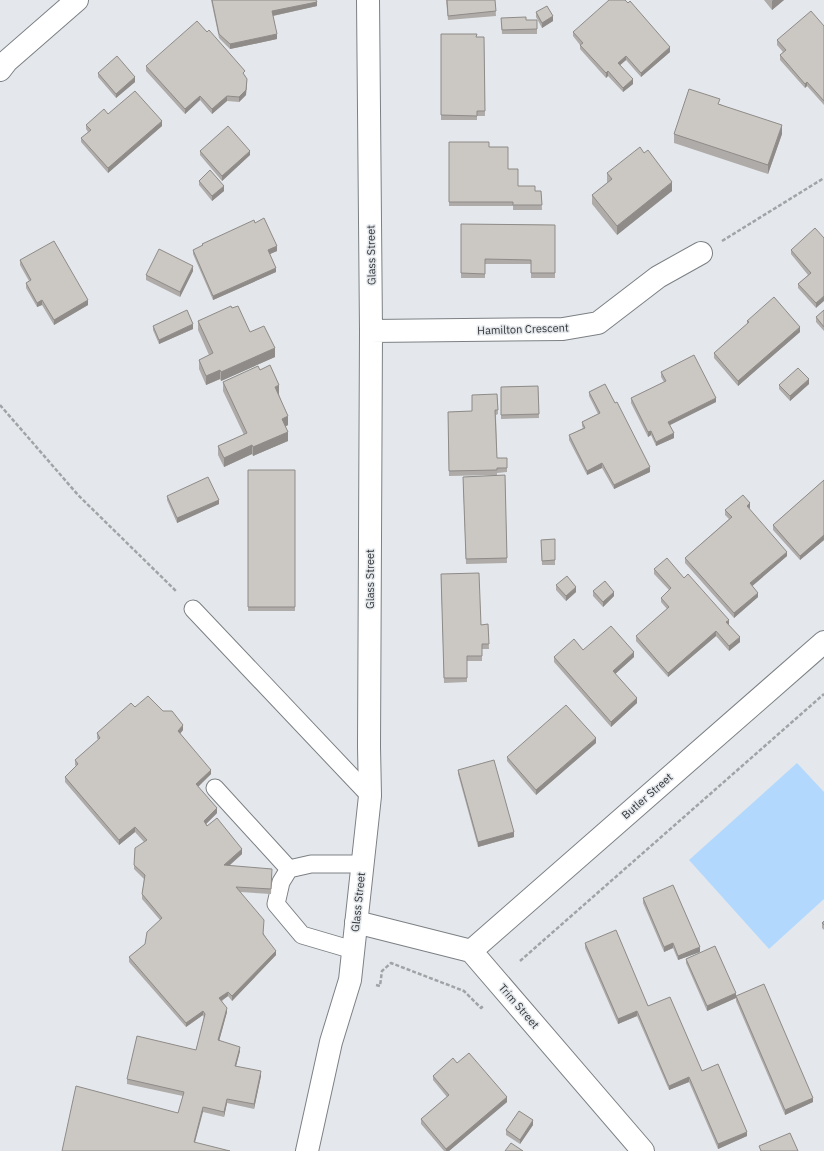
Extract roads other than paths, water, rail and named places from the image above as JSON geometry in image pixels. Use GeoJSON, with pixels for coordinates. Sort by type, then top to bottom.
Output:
{"type":"FeatureCollection","features":[{"type":"Feature","properties":{"kind":"street"},"geometry":{"type":"LineString","coordinates":[[0,70],[7,61],[77,0]]}},
{"type":"Feature","properties":{"kind":"street","name":"Glass Street"},"geometry":{"type":"LineString","coordinates":[[307,1151],[331,1042],[350,980],[370,796],[371,331],[368,0]]}},
{"type":"Feature","properties":{"kind":"street","name":"Hamilton Crescent"},"geometry":{"type":"LineString","coordinates":[[371,331],[563,329],[598,323],[658,277],[701,253]]}},
{"type":"Feature","properties":{"kind":"street","name":"Butler Street"},"geometry":{"type":"LineString","coordinates":[[471,951],[824,642]]}},
{"type":"Feature","properties":{"kind":"street"},"geometry":{"type":"LineString","coordinates":[[356,922],[471,951]]}},
{"type":"Feature","properties":{"kind":"street","name":"Trim Street"},"geometry":{"type":"LineString","coordinates":[[471,951],[643,1151]]}},
{"type":"Feature","properties":{"kind":"lane"},"geometry":{"type":"LineString","coordinates":[[193,609],[370,796]]}},
{"type":"Feature","properties":{"kind":"lane"},"geometry":{"type":"LineString","coordinates":[[215,788],[289,869]]}},
{"type":"Feature","properties":{"kind":"lane"},"geometry":{"type":"LineString","coordinates":[[353,950],[302,935],[276,904],[281,882],[289,869],[310,864],[362,864]]}}]}
